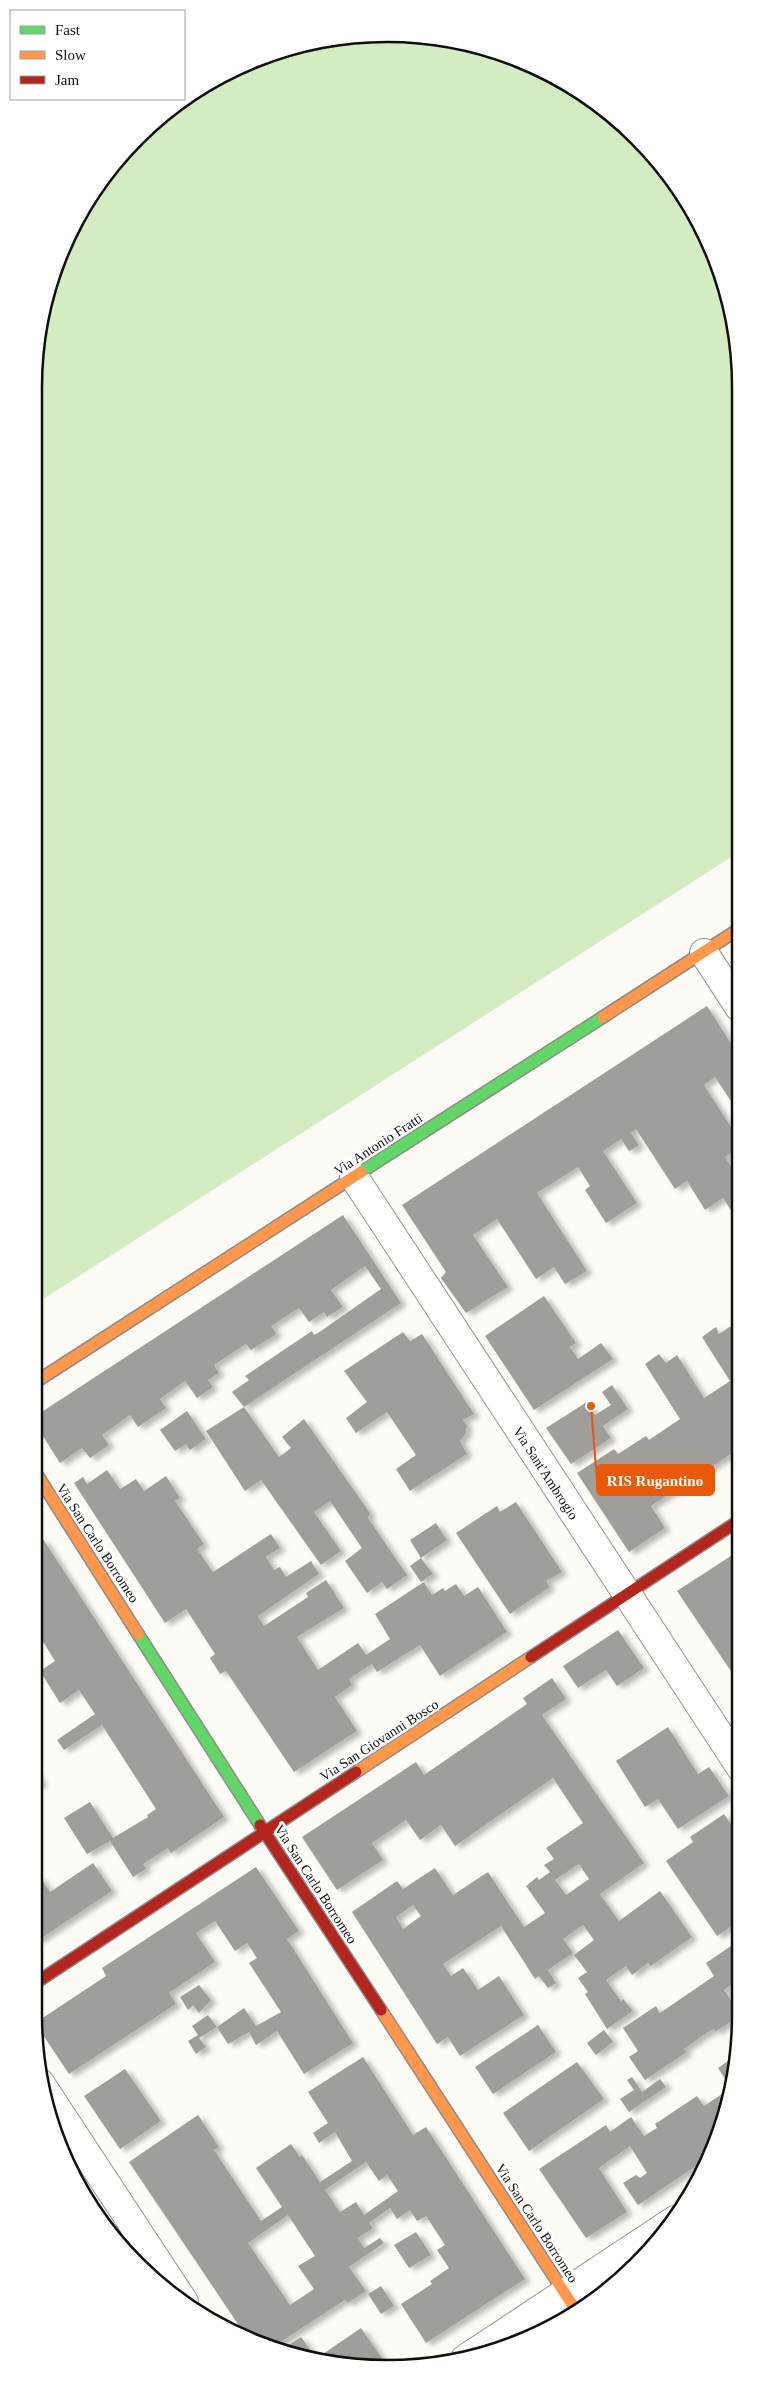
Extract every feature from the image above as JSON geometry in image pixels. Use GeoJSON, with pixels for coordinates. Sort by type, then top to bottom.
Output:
{"type":"FeatureCollection","features":[{"type":"Feature","properties":{"kind":"street","name":"Via Antonio Fratti"},"geometry":{"type":"LineString","coordinates":[[42,1378],[732,935]]}},
{"type":"Feature","properties":{"kind":"street"},"geometry":{"type":"LineString","coordinates":[[704,953],[732,996]]}},
{"type":"Feature","properties":{"kind":"street","name":"Via Sant'Ambrogio"},"geometry":{"type":"LineString","coordinates":[[354,1177],[732,1754]]}},
{"type":"Feature","properties":{"kind":"street","name":"Via San Carlo Borromeo"},"geometry":{"type":"LineString","coordinates":[[42,1483],[265,1833],[571,2302]]}},
{"type":"Feature","properties":{"kind":"street","name":"Via San Giovanni Bosco"},"geometry":{"type":"LineString","coordinates":[[42,1979],[732,1525]]}},
{"type":"Feature","properties":{"kind":"street"},"geometry":{"type":"LineString","coordinates":[[54,2105],[172,2284]]}},
{"type":"Feature","properties":{"kind":"street"},"geometry":{"type":"LineString","coordinates":[[496,2342],[571,2302],[647,2242]]}},
{"type":"Feature","properties":{"kind":"green space"},"geometry":{"type":"Polygon","coordinates":[[[388,42],[433,45],[477,54],[498,61],[540,78],[560,89],[598,114],[615,128],[661,177],[686,215],[706,255],[721,298],[730,342],[732,365],[732,856],[42,1300],[42,388],[45,342],[54,298],[61,277],[78,235],[89,215],[114,177],[128,160],[177,114],[235,78],[298,54],[342,45],[365,43],[388,42]]]}},
{"type":"Feature","properties":{"kind":"building"},"geometry":{"type":"Polygon","coordinates":[[[707,1006],[732,1045],[732,1103],[715,1077],[704,1085],[732,1129],[732,1153],[725,1157],[732,1168],[732,1212],[723,1198],[705,1210],[687,1181],[675,1189],[636,1129],[631,1133],[639,1145],[633,1149],[629,1151],[621,1139],[603,1151],[637,1203],[606,1223],[585,1190],[590,1186],[578,1167],[537,1193],[587,1271],[565,1284],[554,1267],[536,1279],[497,1219],[473,1235],[508,1287],[466,1313],[441,1278],[446,1272],[402,1205],[707,1006]]]}},
{"type":"Feature","properties":{"kind":"building"},"geometry":{"type":"Polygon","coordinates":[[[343,1215],[401,1303],[244,1407],[232,1392],[249,1380],[245,1376],[312,1331],[314,1335],[318,1333],[381,1289],[365,1266],[331,1290],[343,1307],[327,1317],[324,1312],[309,1322],[299,1308],[271,1326],[276,1333],[275,1335],[251,1350],[246,1344],[214,1365],[219,1373],[208,1380],[213,1387],[197,1398],[185,1381],[160,1399],[166,1408],[138,1427],[130,1415],[102,1435],[109,1445],[90,1458],[82,1448],[60,1463],[42,1435],[42,1412],[343,1215]]]}},
{"type":"Feature","properties":{"kind":"building"},"geometry":{"type":"Polygon","coordinates":[[[544,1296],[576,1343],[570,1347],[578,1359],[601,1343],[613,1359],[534,1410],[485,1336],[544,1296]]]}},
{"type":"Feature","properties":{"kind":"building"},"geometry":{"type":"Polygon","coordinates":[[[732,1325],[732,1453],[705,1471],[707,1474],[698,1480],[695,1477],[651,1506],[665,1528],[629,1552],[577,1473],[614,1449],[618,1454],[646,1436],[649,1440],[680,1419],[645,1364],[659,1354],[666,1363],[677,1355],[704,1398],[730,1381],[702,1337],[716,1327],[719,1334],[732,1325]]]}},
{"type":"Feature","properties":{"kind":"building"},"geometry":{"type":"Polygon","coordinates":[[[403,1332],[410,1341],[422,1334],[474,1414],[463,1420],[467,1426],[465,1435],[460,1441],[467,1454],[410,1491],[396,1469],[416,1455],[387,1412],[356,1433],[346,1418],[367,1402],[344,1371],[403,1332]]]}},
{"type":"Feature","properties":{"kind":"building"},"geometry":{"type":"Polygon","coordinates":[[[612,1385],[628,1409],[603,1426],[611,1438],[571,1464],[546,1428],[587,1402],[595,1415],[611,1405],[602,1392],[612,1385]]]}},
{"type":"Feature","properties":{"kind":"building"},"geometry":{"type":"Polygon","coordinates":[[[244,1407],[279,1457],[291,1448],[282,1437],[304,1419],[370,1513],[368,1518],[407,1575],[387,1589],[382,1582],[367,1593],[345,1561],[362,1548],[330,1501],[314,1512],[341,1551],[321,1565],[261,1480],[245,1491],[206,1431],[244,1407]]]}},
{"type":"Feature","properties":{"kind":"building"},"geometry":{"type":"Polygon","coordinates":[[[187,1411],[206,1439],[190,1450],[186,1444],[175,1451],[160,1430],[187,1411]]]}},
{"type":"Feature","properties":{"kind":"building"},"geometry":{"type":"Polygon","coordinates":[[[107,1470],[120,1489],[136,1479],[144,1491],[166,1476],[180,1498],[175,1501],[204,1544],[197,1549],[213,1572],[271,1534],[280,1548],[266,1557],[274,1570],[280,1567],[286,1577],[311,1561],[319,1574],[258,1616],[264,1626],[308,1597],[306,1593],[326,1580],[344,1608],[297,1637],[318,1670],[358,1643],[366,1655],[390,1639],[375,1614],[424,1582],[432,1595],[443,1588],[445,1591],[456,1584],[464,1596],[478,1587],[507,1632],[440,1676],[420,1645],[377,1672],[372,1664],[349,1679],[352,1685],[335,1697],[357,1731],[294,1772],[226,1671],[220,1674],[210,1658],[215,1654],[186,1609],[165,1623],[74,1483],[83,1477],[87,1484],[107,1470]]]}},
{"type":"Feature","properties":{"kind":"building"},"geometry":{"type":"Polygon","coordinates":[[[516,1502],[562,1572],[546,1581],[550,1587],[510,1614],[456,1533],[497,1506],[500,1512],[516,1502]]]}},
{"type":"Feature","properties":{"kind":"building"},"geometry":{"type":"Polygon","coordinates":[[[436,1523],[447,1540],[421,1558],[410,1540],[436,1523]]]}},
{"type":"Feature","properties":{"kind":"building"},"geometry":{"type":"Polygon","coordinates":[[[42,1540],[224,1817],[171,1853],[168,1848],[143,1864],[146,1869],[133,1877],[110,1841],[87,1854],[64,1818],[90,1802],[113,1838],[148,1817],[147,1815],[156,1809],[102,1725],[64,1750],[57,1740],[95,1714],[79,1690],[60,1703],[42,1674],[42,1670],[55,1661],[42,1640],[42,1540]]]}},
{"type":"Feature","properties":{"kind":"building"},"geometry":{"type":"Polygon","coordinates":[[[732,1555],[732,1673],[677,1591],[732,1555]]]}},
{"type":"Feature","properties":{"kind":"building"},"geometry":{"type":"Polygon","coordinates":[[[421,1558],[433,1574],[421,1582],[410,1566],[421,1558]]]}},
{"type":"Feature","properties":{"kind":"building"},"geometry":{"type":"Polygon","coordinates":[[[618,1630],[644,1668],[617,1686],[606,1670],[578,1688],[563,1666],[618,1630]]]}},
{"type":"Feature","properties":{"kind":"building"},"geometry":{"type":"Polygon","coordinates":[[[552,1678],[566,1699],[542,1715],[644,1863],[600,1894],[619,1921],[660,1891],[692,1937],[651,1966],[648,1963],[632,1975],[626,1966],[606,1980],[621,2001],[623,1999],[633,2011],[607,2029],[585,1994],[588,1992],[578,1978],[587,1972],[574,1955],[594,1940],[583,1925],[563,1939],[573,1953],[548,1970],[556,1983],[548,1988],[539,1976],[535,1979],[501,1926],[443,1964],[451,1976],[463,1968],[478,1990],[499,1976],[524,2015],[460,2056],[448,2037],[437,2044],[352,1912],[397,1881],[403,1889],[435,1868],[453,1895],[488,1872],[524,1927],[545,1913],[526,1886],[537,1877],[539,1880],[550,1872],[544,1865],[554,1859],[546,1848],[583,1823],[553,1778],[455,1846],[441,1825],[420,1840],[406,1820],[372,1843],[383,1860],[337,1890],[302,1837],[416,1762],[424,1775],[527,1704],[523,1698],[552,1678]],[[579,1864],[555,1880],[566,1895],[589,1879],[579,1864]],[[413,1905],[396,1917],[403,1929],[421,1916],[413,1905]]]}},
{"type":"Feature","properties":{"kind":"building"},"geometry":{"type":"Polygon","coordinates":[[[668,1727],[698,1774],[709,1767],[729,1796],[678,1829],[658,1799],[645,1807],[616,1761],[668,1727]]]}},
{"type":"Feature","properties":{"kind":"building"},"geometry":{"type":"Polygon","coordinates":[[[724,1814],[732,1826],[732,1926],[717,1936],[666,1861],[693,1842],[690,1837],[724,1814]]]}},
{"type":"Feature","properties":{"kind":"building"},"geometry":{"type":"Polygon","coordinates":[[[93,1863],[112,1891],[42,1938],[42,1880],[50,1892],[93,1863]]]}},
{"type":"Feature","properties":{"kind":"building"},"geometry":{"type":"Polygon","coordinates":[[[256,1867],[299,1931],[287,1939],[353,2043],[304,2074],[277,2031],[256,2045],[249,2032],[228,2044],[217,2027],[244,2008],[256,2026],[281,2012],[249,1963],[257,1958],[247,1943],[235,1951],[215,1921],[196,1933],[215,1962],[169,1993],[176,2004],[69,2074],[43,2035],[42,2018],[106,1976],[102,1968],[256,1867]]]}},
{"type":"Feature","properties":{"kind":"building"},"geometry":{"type":"Polygon","coordinates":[[[731,1946],[732,1948],[732,1984],[724,1990],[732,2002],[732,2021],[715,2032],[714,2029],[708,2032],[684,2049],[687,2052],[645,2080],[629,2057],[638,2051],[623,2028],[656,2006],[660,2013],[714,1976],[706,1963],[731,1946]]]}},
{"type":"Feature","properties":{"kind":"building"},"geometry":{"type":"Polygon","coordinates":[[[199,1985],[211,2000],[199,2013],[193,2005],[188,2010],[180,1997],[199,1985]]]}},
{"type":"Feature","properties":{"kind":"building"},"geometry":{"type":"Polygon","coordinates":[[[208,2015],[217,2027],[199,2038],[206,2047],[196,2054],[188,2041],[198,2035],[192,2026],[208,2015]]]}},
{"type":"Feature","properties":{"kind":"building"},"geometry":{"type":"Polygon","coordinates":[[[538,2025],[556,2052],[493,2094],[475,2067],[538,2025]]]}},
{"type":"Feature","properties":{"kind":"building"},"geometry":{"type":"Polygon","coordinates":[[[604,2030],[613,2042],[596,2055],[587,2043],[604,2030]]]}},
{"type":"Feature","properties":{"kind":"building"},"geometry":{"type":"Polygon","coordinates":[[[363,2057],[413,2135],[426,2127],[525,2279],[426,2343],[401,2304],[432,2284],[430,2281],[449,2268],[437,2250],[445,2245],[426,2216],[417,2221],[410,2210],[397,2219],[390,2208],[369,2223],[373,2228],[358,2238],[364,2248],[380,2238],[384,2243],[349,2267],[366,2291],[348,2303],[345,2300],[280,2342],[239,2326],[129,2162],[198,2115],[219,2147],[214,2150],[261,2221],[282,2207],[256,2168],[291,2144],[300,2157],[302,2155],[320,2182],[352,2161],[335,2132],[319,2143],[313,2133],[328,2123],[308,2092],[363,2057]],[[366,2162],[325,2190],[340,2212],[356,2202],[364,2215],[398,2191],[387,2175],[379,2181],[366,2162]],[[288,2215],[248,2243],[290,2305],[314,2289],[298,2266],[315,2256],[288,2215]]]}},
{"type":"Feature","properties":{"kind":"building"},"geometry":{"type":"Polygon","coordinates":[[[730,2060],[726,2081],[718,2068],[730,2060]]]}},
{"type":"Feature","properties":{"kind":"building"},"geometry":{"type":"Polygon","coordinates":[[[577,2062],[604,2099],[529,2151],[503,2113],[577,2062]]]}},
{"type":"Feature","properties":{"kind":"building"},"geometry":{"type":"Polygon","coordinates":[[[125,2069],[161,2121],[120,2149],[84,2096],[125,2069]]]}},
{"type":"Feature","properties":{"kind":"building"},"geometry":{"type":"Polygon","coordinates":[[[632,2077],[642,2092],[660,2079],[666,2087],[629,2112],[620,2099],[634,2090],[627,2080],[632,2077]]]}},
{"type":"Feature","properties":{"kind":"building"},"geometry":{"type":"Polygon","coordinates":[[[724,2093],[714,2125],[698,2165],[638,2205],[623,2183],[636,2175],[640,2178],[647,2173],[630,2146],[599,2168],[627,2212],[586,2238],[539,2169],[606,2125],[610,2132],[631,2117],[644,2136],[657,2128],[655,2124],[697,2096],[704,2106],[724,2093]]]}},
{"type":"Feature","properties":{"kind":"building"},"geometry":{"type":"Polygon","coordinates":[[[416,2232],[431,2255],[409,2268],[394,2245],[416,2232]]]}},
{"type":"Feature","properties":{"kind":"building"},"geometry":{"type":"Polygon","coordinates":[[[381,2286],[394,2306],[381,2314],[368,2294],[381,2286]]]}},
{"type":"Feature","properties":{"kind":"building"},"geometry":{"type":"Polygon","coordinates":[[[361,2328],[383,2360],[342,2357],[323,2354],[361,2328]]]}},
{"type":"Feature","properties":{"kind":"building"},"geometry":{"type":"Polygon","coordinates":[[[301,2337],[311,2351],[298,2348],[289,2345],[301,2337]]]}},
{"type":"Feature","properties":{"kind":"traffic: fast"},"geometry":{"type":"LineString","coordinates":[[361,1172],[603,1017]]}},
{"type":"Feature","properties":{"kind":"traffic: fast"},"geometry":{"type":"LineString","coordinates":[[138,1634],[260,1825]]}},
{"type":"Feature","properties":{"kind":"traffic: slow"},"geometry":{"type":"LineString","coordinates":[[603,1017],[732,934]]}},
{"type":"Feature","properties":{"kind":"traffic: slow"},"geometry":{"type":"LineString","coordinates":[[42,1378],[361,1172]]}},
{"type":"Feature","properties":{"kind":"traffic: slow"},"geometry":{"type":"LineString","coordinates":[[42,1483],[138,1634]]}},
{"type":"Feature","properties":{"kind":"traffic: slow"},"geometry":{"type":"LineString","coordinates":[[356,1772],[531,1657]]}},
{"type":"Feature","properties":{"kind":"traffic: slow"},"geometry":{"type":"LineString","coordinates":[[381,2010],[573,2305]]}},
{"type":"Feature","properties":{"kind":"traffic: jam"},"geometry":{"type":"LineString","coordinates":[[531,1657],[732,1525]]}},
{"type":"Feature","properties":{"kind":"traffic: jam"},"geometry":{"type":"LineString","coordinates":[[42,1979],[356,1772]]}},
{"type":"Feature","properties":{"kind":"traffic: jam"},"geometry":{"type":"LineString","coordinates":[[260,1825],[381,2010]]}},
{"type":"Feature","properties":{"kind":"place","name":"RIS Rugantino"},"geometry":{"type":"Point","coordinates":[591,1406]}}]}
